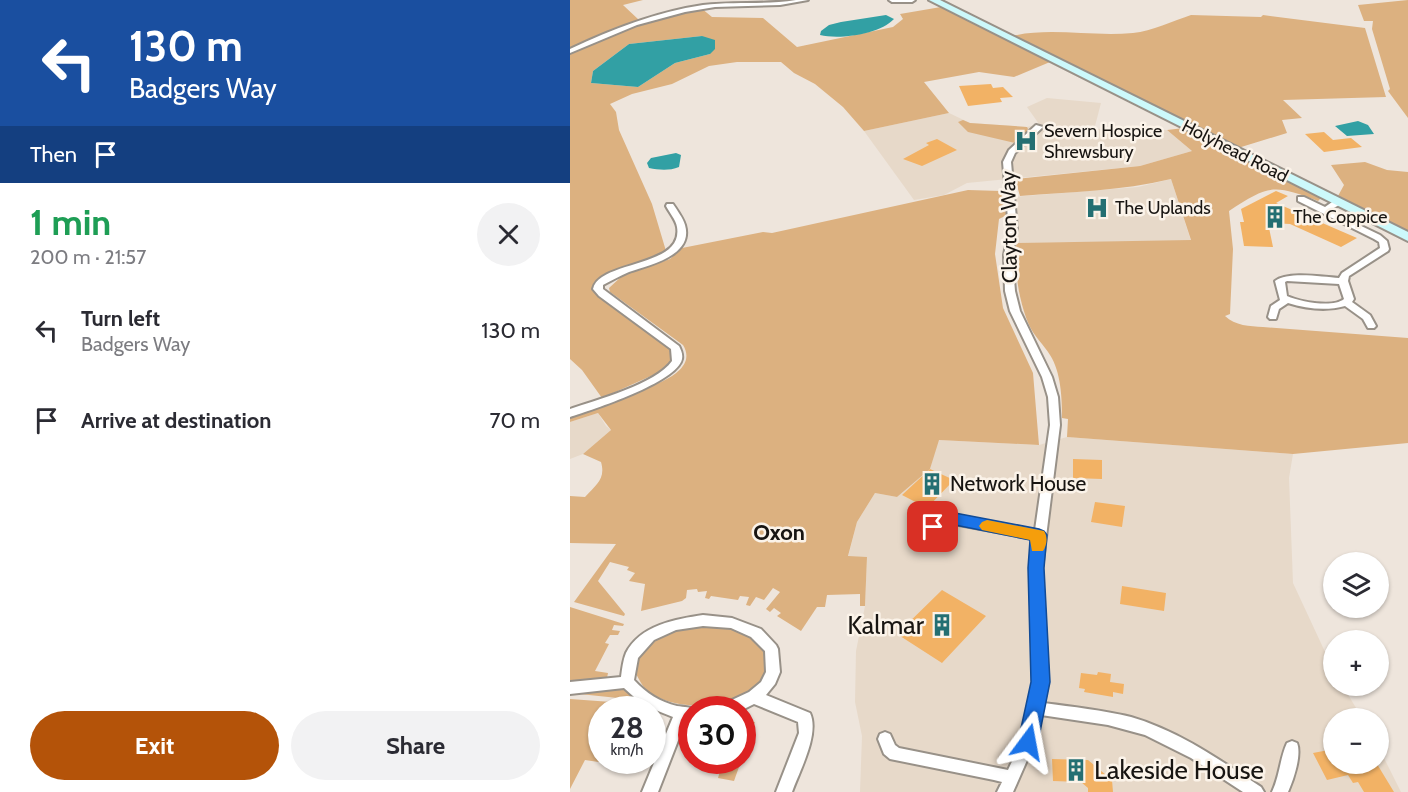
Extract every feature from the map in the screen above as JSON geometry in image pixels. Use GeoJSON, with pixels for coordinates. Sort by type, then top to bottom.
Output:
{"type":"FeatureCollection","features":[{"type":"Feature","properties":{"kind":"main road","name":"Holyhead Road"},"geometry":{"type":"LineString","coordinates":[[933,0],[1408,237]]}},
{"type":"Feature","properties":{"kind":"street"},"geometry":{"type":"LineString","coordinates":[[570,51],[637,22],[679,12],[722,5],[791,3],[805,0]]}},
{"type":"Feature","properties":{"kind":"street"},"geometry":{"type":"LineString","coordinates":[[892,0],[910,2]]}},
{"type":"Feature","properties":{"kind":"street","name":"Clayton Way"},"geometry":{"type":"LineString","coordinates":[[1008,785],[1028,742],[1041,682],[1036,568],[1055,424],[1053,397],[1047,377],[1015,311],[1010,291],[1008,255],[1013,230],[1007,162],[1012,152],[1039,127]]}},
{"type":"Feature","properties":{"kind":"street"},"geometry":{"type":"LineString","coordinates":[[1301,199],[1377,237],[1385,246],[1382,251],[1347,273],[1343,281],[1349,299],[1347,303]]}},
{"type":"Feature","properties":{"kind":"street"},"geometry":{"type":"LineString","coordinates":[[1325,210],[1338,202]]}},
{"type":"Feature","properties":{"kind":"street"},"geometry":{"type":"LineString","coordinates":[[570,413],[659,378],[676,363],[678,358],[675,348],[598,289],[599,284],[612,275],[662,259],[673,252],[681,234],[682,224],[670,206]]}},
{"type":"Feature","properties":{"kind":"street"},"geometry":{"type":"LineString","coordinates":[[1343,281],[1282,279],[1279,284],[1281,294],[1287,300],[1310,304],[1347,303],[1367,317],[1371,326]]}},
{"type":"Feature","properties":{"kind":"street"},"geometry":{"type":"LineString","coordinates":[[1273,317],[1272,310],[1287,300]]}},
{"type":"Feature","properties":{"kind":"street"},"geometry":{"type":"LineString","coordinates":[[929,536],[938,522],[948,519],[1039,535]]}},
{"type":"Feature","properties":{"kind":"street"},"geometry":{"type":"LineString","coordinates":[[678,710],[652,703],[642,697],[627,682],[627,665],[631,656],[647,637],[688,621],[723,620],[757,633],[772,651],[775,660],[772,675],[754,696]]}},
{"type":"Feature","properties":{"kind":"street"},"geometry":{"type":"LineString","coordinates":[[570,688],[627,682]]}},
{"type":"Feature","properties":{"kind":"street"},"geometry":{"type":"LineString","coordinates":[[756,698],[805,718],[807,725],[784,792]]}},
{"type":"Feature","properties":{"kind":"street"},"geometry":{"type":"LineString","coordinates":[[1036,708],[1132,725],[1155,733],[1184,746],[1256,792]]}},
{"type":"Feature","properties":{"kind":"street"},"geometry":{"type":"LineString","coordinates":[[650,792],[678,732]]}},
{"type":"Feature","properties":{"kind":"street"},"geometry":{"type":"LineString","coordinates":[[885,740],[889,749],[895,754],[994,773],[1008,785]]}},
{"type":"Feature","properties":{"kind":"street"},"geometry":{"type":"LineString","coordinates":[[1280,792],[1287,778],[1292,748]]}},
{"type":"Feature","properties":{"kind":"shaded area"},"geometry":{"type":"Polygon","coordinates":[[[570,0],[643,0],[623,5],[639,20],[570,49],[570,0]]]}},
{"type":"Feature","properties":{"kind":"shaded area"},"geometry":{"type":"Polygon","coordinates":[[[1408,0],[1408,118],[1388,91],[1390,89],[1372,29],[1373,21],[1364,21],[1358,5],[1408,0]]]}},
{"type":"Feature","properties":{"kind":"shaded area"},"geometry":{"type":"Polygon","coordinates":[[[941,7],[1050,62],[1014,77],[979,72],[924,82],[949,113],[864,131],[843,107],[815,84],[794,73],[781,62],[737,62],[709,66],[672,84],[632,94],[610,104],[616,112],[619,130],[652,204],[666,251],[658,257],[603,277],[593,289],[669,347],[674,354],[672,364],[662,371],[602,398],[582,370],[570,359],[570,53],[617,31],[651,19],[701,8],[712,17],[763,18],[797,47],[893,27],[903,19],[900,14],[941,7]],[[702,36],[629,44],[593,71],[591,83],[638,87],[675,63],[710,54],[702,36]]]}},
{"type":"Feature","properties":{"kind":"shaded area"},"geometry":{"type":"Polygon","coordinates":[[[1191,15],[1261,17],[1263,15],[1365,28],[1386,97],[1283,100],[1302,118],[1282,120],[1287,133],[1238,148],[1012,36],[1042,32],[1133,33],[1191,15]]]}},
{"type":"Feature","properties":{"kind":"shaded area","name":"Severn Hospice Shrewsbury"},"geometry":{"type":"Polygon","coordinates":[[[1047,98],[1101,103],[1095,126],[1098,129],[1167,130],[1192,151],[1140,166],[967,183],[944,195],[914,200],[864,131],[949,113],[970,123],[1027,127],[1039,124],[1027,107],[1047,98]]]}},
{"type":"Feature","properties":{"kind":"shaded area"},"geometry":{"type":"Polygon","coordinates":[[[963,120],[970,123],[1027,127],[1029,131],[1015,143],[968,132],[958,122],[963,120]]]}},
{"type":"Feature","properties":{"kind":"shaded area"},"geometry":{"type":"Polygon","coordinates":[[[1184,128],[1321,198],[1318,201],[1291,192],[1272,190],[1253,196],[1229,211],[1233,249],[1230,314],[1225,316],[1233,322],[1248,326],[1408,338],[1408,443],[1293,454],[1067,437],[1068,419],[1062,418],[1057,369],[1031,329],[1022,305],[1015,243],[1191,240],[1171,179],[1115,189],[1020,196],[1015,179],[1140,166],[1192,151],[1167,130],[1184,128]]]}},
{"type":"Feature","properties":{"kind":"shaded area"},"geometry":{"type":"Polygon","coordinates":[[[1365,162],[1387,170],[1408,172],[1408,232],[1338,196],[1344,185],[1331,165],[1365,162]]]}},
{"type":"Feature","properties":{"kind":"shaded area","name":"The Uplands"},"geometry":{"type":"Polygon","coordinates":[[[1171,179],[1191,241],[1015,243],[1014,197],[1138,187],[1171,179]]]}},
{"type":"Feature","properties":{"kind":"shaded area"},"geometry":{"type":"Polygon","coordinates":[[[968,190],[1001,191],[1007,215],[999,219],[995,254],[1003,308],[1033,373],[1039,445],[939,440],[930,469],[897,497],[875,493],[857,522],[848,556],[867,557],[865,606],[860,606],[860,594],[827,595],[825,607],[817,607],[801,631],[777,616],[781,613],[774,608],[770,612],[766,609],[780,592],[773,588],[764,600],[756,597],[750,606],[746,605],[749,597],[740,596],[738,600],[711,596],[709,599],[705,598],[707,591],[698,592],[697,589],[687,590],[686,598],[682,601],[641,611],[645,584],[629,581],[635,573],[627,570],[629,567],[610,562],[598,581],[625,614],[624,616],[574,602],[616,544],[570,543],[570,496],[585,497],[599,481],[602,473],[601,462],[583,454],[611,430],[598,413],[570,422],[570,418],[667,379],[682,368],[686,357],[683,345],[610,292],[609,288],[622,276],[670,259],[682,248],[763,232],[772,233],[968,190]]]}},
{"type":"Feature","properties":{"kind":"shaded area"},"geometry":{"type":"Polygon","coordinates":[[[598,413],[611,430],[583,454],[570,459],[570,422],[598,413]]]}},
{"type":"Feature","properties":{"kind":"shaded area"},"geometry":{"type":"Polygon","coordinates":[[[1067,437],[1293,454],[1289,478],[1293,583],[1323,648],[1323,696],[1349,696],[1356,708],[1323,708],[1323,774],[1389,774],[1389,768],[1401,792],[860,792],[862,736],[855,702],[856,651],[865,606],[867,557],[848,557],[857,522],[875,493],[897,497],[930,469],[938,440],[1039,445],[1067,437]]]}},
{"type":"Feature","properties":{"kind":"shaded area"},"geometry":{"type":"Polygon","coordinates":[[[570,607],[624,624],[623,626],[614,625],[612,630],[620,631],[618,635],[610,635],[605,643],[609,644],[595,671],[608,673],[607,678],[570,681],[570,607]]]}},
{"type":"Feature","properties":{"kind":"shaded area"},"geometry":{"type":"Polygon","coordinates":[[[701,623],[720,624],[746,632],[759,643],[766,658],[767,666],[761,683],[745,696],[678,696],[678,703],[666,701],[666,696],[655,696],[649,692],[642,685],[634,670],[638,658],[651,641],[678,629],[701,623]]]}},
{"type":"Feature","properties":{"kind":"shaded area"},"geometry":{"type":"Polygon","coordinates":[[[624,687],[633,696],[599,696],[570,693],[624,687]]]}},
{"type":"Feature","properties":{"kind":"shaded area"},"geometry":{"type":"Polygon","coordinates":[[[570,699],[588,700],[588,760],[585,760],[570,789],[570,699]]]}},
{"type":"Feature","properties":{"kind":"shaded area"},"geometry":{"type":"Polygon","coordinates":[[[719,774],[736,774],[734,781],[718,778],[719,774]]]}},
{"type":"Feature","properties":{"kind":"water"},"geometry":{"type":"Polygon","coordinates":[[[886,15],[894,19],[870,32],[838,37],[820,35],[821,31],[829,25],[886,15]]]}},
{"type":"Feature","properties":{"kind":"water"},"geometry":{"type":"Polygon","coordinates":[[[702,36],[715,40],[715,49],[710,54],[675,63],[638,87],[591,83],[593,71],[629,44],[702,36]]]}},
{"type":"Feature","properties":{"kind":"water"},"geometry":{"type":"Polygon","coordinates":[[[1358,121],[1368,125],[1374,134],[1347,136],[1335,126],[1358,121]]]}},
{"type":"Feature","properties":{"kind":"water"},"geometry":{"type":"Polygon","coordinates":[[[676,153],[681,155],[679,167],[664,170],[649,168],[647,163],[651,158],[676,153]]]}},
{"type":"Feature","properties":{"kind":"building"},"geometry":{"type":"Polygon","coordinates":[[[991,84],[993,88],[1003,87],[1013,97],[1000,98],[1002,102],[968,106],[959,86],[991,84]]]}},
{"type":"Feature","properties":{"kind":"building"},"geometry":{"type":"Polygon","coordinates":[[[1324,132],[1333,140],[1351,138],[1362,147],[1324,152],[1305,134],[1324,132]]]}},
{"type":"Feature","properties":{"kind":"building"},"geometry":{"type":"Polygon","coordinates":[[[937,139],[957,150],[922,166],[903,159],[929,145],[926,143],[937,139]]]}},
{"type":"Feature","properties":{"kind":"building","name":"The Coppice"},"geometry":{"type":"Polygon","coordinates":[[[1276,191],[1288,196],[1276,203],[1357,238],[1341,247],[1290,224],[1268,223],[1273,247],[1244,246],[1240,222],[1244,222],[1241,209],[1276,191]]]}},
{"type":"Feature","properties":{"kind":"building"},"geometry":{"type":"Polygon","coordinates":[[[1073,459],[1102,460],[1102,479],[1073,478],[1073,459]]]}},
{"type":"Feature","properties":{"kind":"building","name":"Network House"},"geometry":{"type":"Polygon","coordinates":[[[930,469],[954,480],[927,508],[902,495],[930,469]]]}},
{"type":"Feature","properties":{"kind":"building"},"geometry":{"type":"Polygon","coordinates":[[[1095,502],[1125,506],[1122,527],[1091,522],[1095,502]]]}},
{"type":"Feature","properties":{"kind":"building"},"geometry":{"type":"Polygon","coordinates":[[[1122,586],[1166,593],[1164,611],[1120,604],[1122,586]]]}},
{"type":"Feature","properties":{"kind":"building","name":"Kalmar"},"geometry":{"type":"Polygon","coordinates":[[[942,590],[986,616],[942,663],[897,634],[942,590]]]}},
{"type":"Feature","properties":{"kind":"building"},"geometry":{"type":"Polygon","coordinates":[[[1098,672],[1111,674],[1110,682],[1124,684],[1123,694],[1113,692],[1113,697],[1084,692],[1085,689],[1079,688],[1081,673],[1097,675],[1098,672]]]}},
{"type":"Feature","properties":{"kind":"building"},"geometry":{"type":"Polygon","coordinates":[[[1323,751],[1323,772],[1313,753],[1323,751]]]}},
{"type":"Feature","properties":{"kind":"building","name":"Lakeside House"},"geometry":{"type":"Polygon","coordinates":[[[1052,759],[1088,760],[1112,780],[1113,792],[1088,792],[1088,788],[1081,782],[1053,781],[1052,759]]]}},
{"type":"Feature","properties":{"kind":"building"},"geometry":{"type":"Polygon","coordinates":[[[1324,774],[1383,774],[1394,792],[1364,792],[1358,782],[1353,783],[1348,775],[1327,780],[1324,774]]]}},
{"type":"Feature","properties":{"kind":"slow traffic"},"geometry":{"type":"LineString","coordinates":[[987,526],[1039,535],[1038,546]]}},
{"type":"Feature","properties":{"kind":"place","name":"Severn Hospice Shrewsbury"},"geometry":{"type":"Point","coordinates":[1026,141]}},
{"type":"Feature","properties":{"kind":"place","name":"The Uplands"},"geometry":{"type":"Point","coordinates":[1097,208]}},
{"type":"Feature","properties":{"kind":"place","name":"The Coppice"},"geometry":{"type":"Point","coordinates":[1275,217]}},
{"type":"Feature","properties":{"kind":"place","name":"Network House"},"geometry":{"type":"Point","coordinates":[932,484]}},
{"type":"Feature","properties":{"kind":"place","name":"Kalmar"},"geometry":{"type":"Point","coordinates":[942,625]}},
{"type":"Feature","properties":{"kind":"place","name":"Lakeside House"},"geometry":{"type":"Point","coordinates":[1076,770]}},
{"type":"Feature","properties":{"kind":"district","name":"Oxon"},"geometry":{"type":"Point","coordinates":[779,532]}},
{"type":"Feature","properties":{"kind":"route"},"geometry":{"type":"LineString","coordinates":[[933,527],[938,522],[955,519],[1039,535],[1036,568],[1041,682],[1028,742]]}}]}
